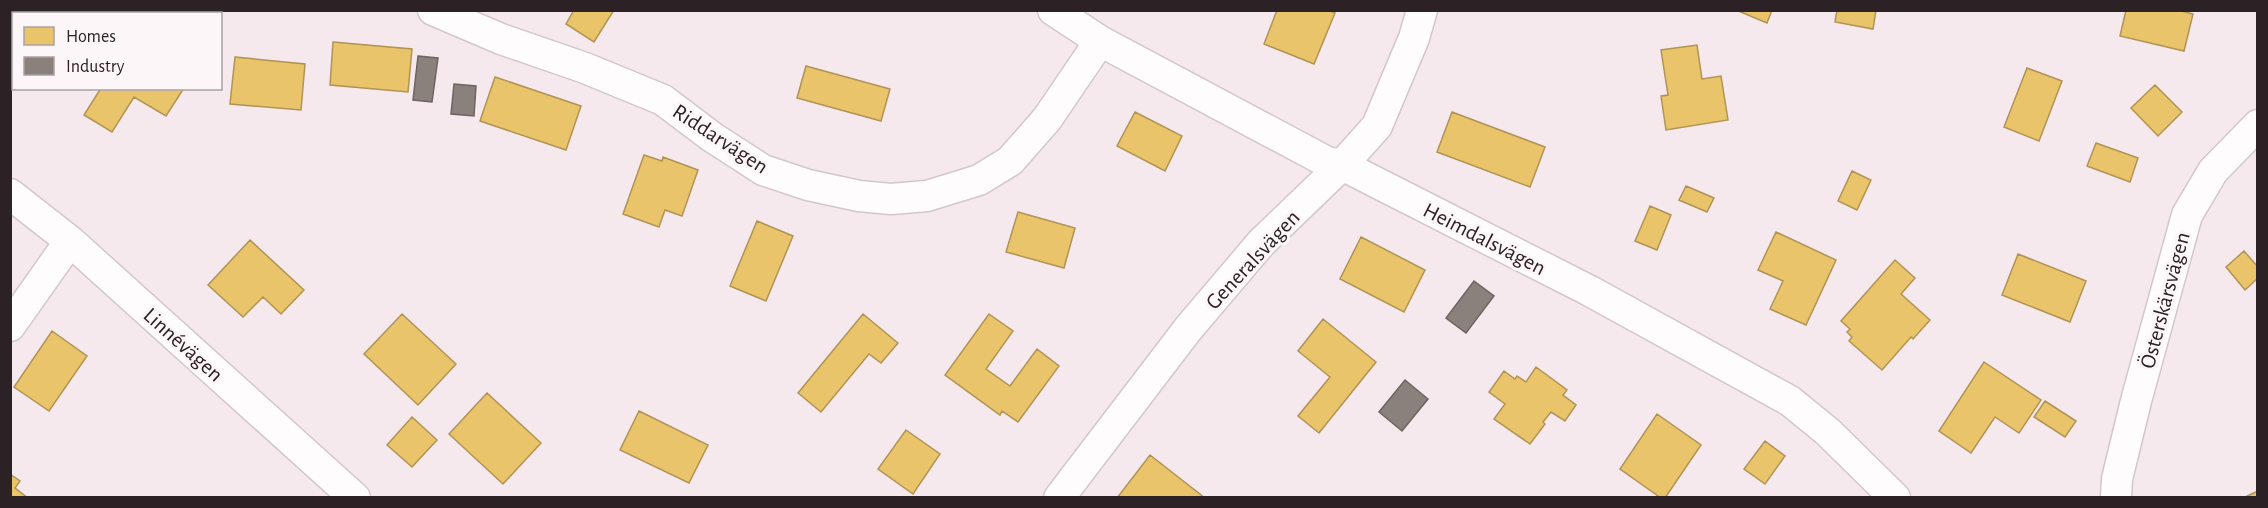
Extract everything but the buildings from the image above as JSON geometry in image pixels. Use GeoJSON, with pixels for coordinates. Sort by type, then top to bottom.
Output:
{"type":"FeatureCollection","features":[{"type":"Feature","properties":{"kind":"street","name":"Riddarvägen"},"geometry":{"type":"LineString","coordinates":[[433,10],[501,39],[585,68],[663,100],[712,137],[763,170],[808,185],[860,196],[891,198],[927,196],[979,180],[1010,161],[1047,119],[1100,41]]}},
{"type":"Feature","properties":{"kind":"street","name":"Heimdalsvägen"},"geometry":{"type":"LineString","coordinates":[[1053,10],[1100,41],[1327,162],[1342,165],[1590,291],[1790,401],[1828,432],[1895,498]]}},
{"type":"Feature","properties":{"kind":"street","name":"Generalsvägen"},"geometry":{"type":"LineString","coordinates":[[1059,498],[1203,312],[1261,243],[1342,165],[1377,126],[1414,38],[1422,10]]}},
{"type":"Feature","properties":{"kind":"street","name":"Österskärsvägen"},"geometry":{"type":"LineString","coordinates":[[2116,498],[2117,479],[2187,215],[2213,171],[2258,125]]}},
{"type":"Feature","properties":{"kind":"street","name":"Linnévägen"},"geometry":{"type":"LineString","coordinates":[[10,194],[70,241],[355,498]]}},
{"type":"Feature","properties":{"kind":"street"},"geometry":{"type":"LineString","coordinates":[[10,326],[70,241]]}}]}
